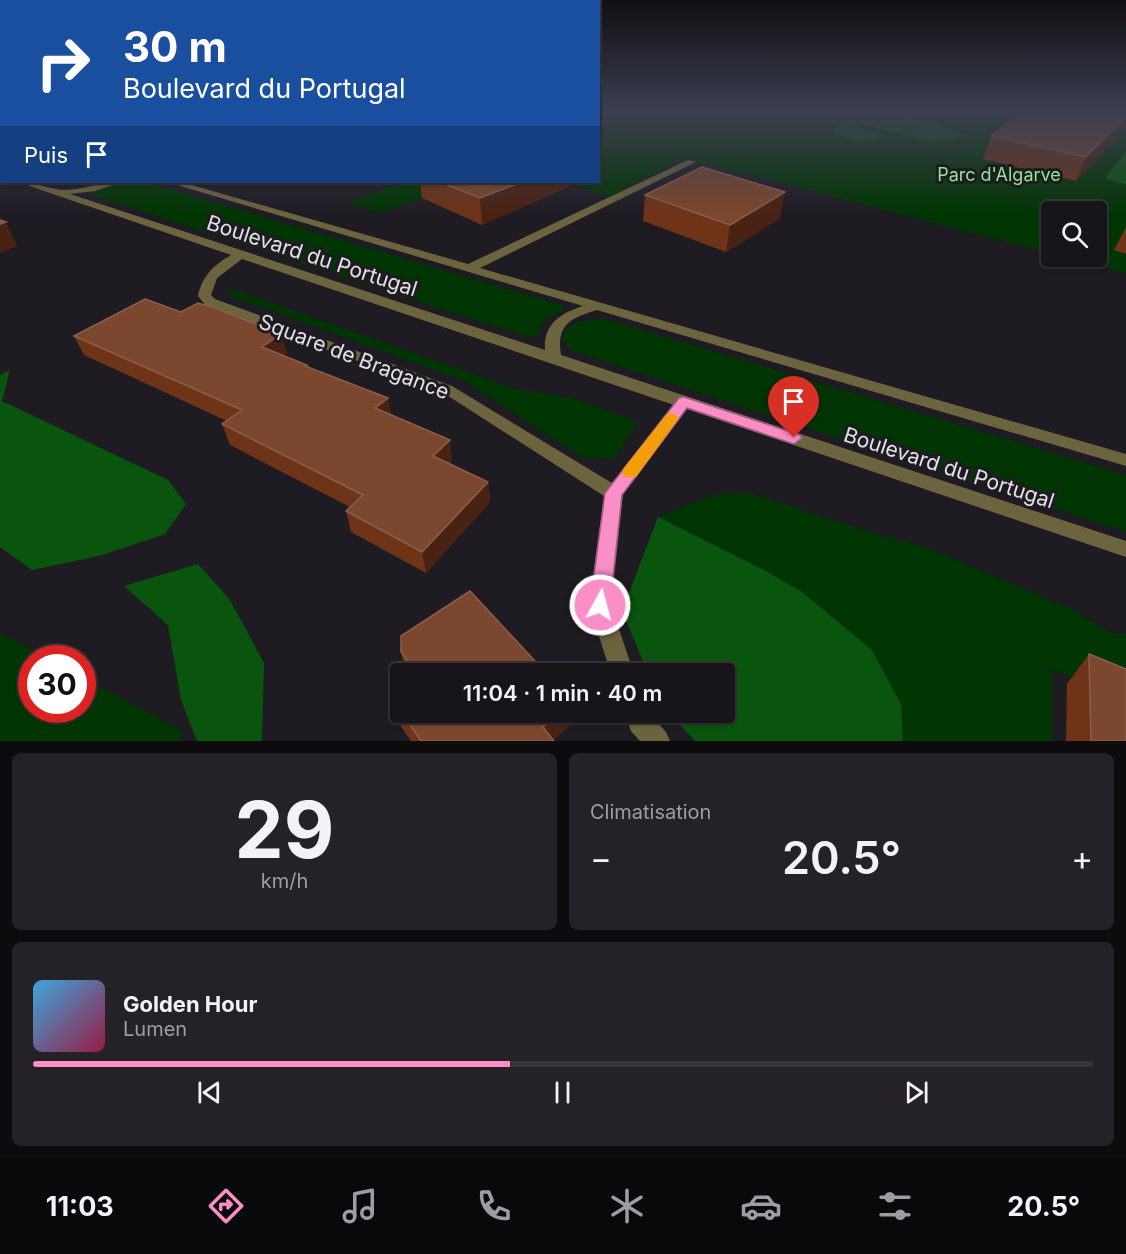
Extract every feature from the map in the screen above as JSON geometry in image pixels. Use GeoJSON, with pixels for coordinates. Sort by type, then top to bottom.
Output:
{"type":"FeatureCollection","features":[{"type":"Feature","properties":{"kind":"street"},"geometry":{"type":"LineString","coordinates":[[470,268],[691,162]]}},
{"type":"Feature","properties":{"kind":"street","name":"Boulevard du Portugal"},"geometry":{"type":"LineString","coordinates":[[26,183],[1126,549]]}},
{"type":"Feature","properties":{"kind":"street","name":"Boulevard du Portugal"},"geometry":{"type":"LineString","coordinates":[[56,193],[95,188],[110,183]]}},
{"type":"Feature","properties":{"kind":"street","name":"Boulevard du Portugal"},"geometry":{"type":"LineString","coordinates":[[175,183],[1126,460]]}},
{"type":"Feature","properties":{"kind":"street","name":"Square de Bragance"},"geometry":{"type":"LineString","coordinates":[[241,255],[223,264],[208,279],[204,296],[210,302],[447,389],[614,493]]}},
{"type":"Feature","properties":{"kind":"street"},"geometry":{"type":"LineString","coordinates":[[554,359],[551,344],[552,333],[558,325],[567,317],[598,306]]}},
{"type":"Feature","properties":{"kind":"street"},"geometry":{"type":"LineString","coordinates":[[619,663],[600,605],[614,493],[684,402]]}},
{"type":"Feature","properties":{"kind":"street"},"geometry":{"type":"LineString","coordinates":[[641,723],[657,741]]}},
{"type":"Feature","properties":{"kind":"green space","name":"Parc d'Algarve"},"geometry":{"type":"Polygon","coordinates":[[[600,146],[1126,146],[1126,273],[1102,267],[1107,267],[1107,201],[1041,201],[1041,251],[709,164],[673,161],[675,163],[608,197],[569,183],[600,183],[600,146]]]}},
{"type":"Feature","properties":{"kind":"green space"},"geometry":{"type":"Polygon","coordinates":[[[1126,151],[1126,185],[1105,178],[1126,151]]]}},
{"type":"Feature","properties":{"kind":"green space"},"geometry":{"type":"Polygon","coordinates":[[[120,183],[149,183],[562,305],[565,310],[544,322],[539,336],[528,337],[89,194],[120,183]]]}},
{"type":"Feature","properties":{"kind":"green space"},"geometry":{"type":"Polygon","coordinates":[[[401,183],[459,183],[382,213],[346,203],[401,183]]]}},
{"type":"Feature","properties":{"kind":"green space"},"geometry":{"type":"Polygon","coordinates":[[[233,289],[513,388],[573,398],[638,422],[615,458],[584,459],[464,381],[226,294],[233,289]]]}},
{"type":"Feature","properties":{"kind":"green space"},"geometry":{"type":"Polygon","coordinates":[[[583,320],[609,320],[1126,475],[1126,532],[575,352],[563,343],[568,327],[583,320]]]}},
{"type":"Feature","properties":{"kind":"green space"},"geometry":{"type":"Polygon","coordinates":[[[10,370],[2,401],[168,480],[186,504],[165,534],[99,556],[32,570],[0,547],[0,375],[10,370]]]}},
{"type":"Feature","properties":{"kind":"green space"},"geometry":{"type":"Polygon","coordinates":[[[723,493],[754,494],[883,536],[923,546],[1072,609],[1111,633],[1126,634],[1126,700],[1052,669],[1052,741],[903,741],[901,704],[872,650],[802,592],[766,571],[658,517],[723,493]]]}},
{"type":"Feature","properties":{"kind":"green space"},"geometry":{"type":"Polygon","coordinates":[[[658,517],[766,571],[802,592],[872,650],[901,704],[903,741],[695,741],[678,723],[735,723],[735,663],[644,663],[622,611],[658,517]]]}},
{"type":"Feature","properties":{"kind":"green space"},"geometry":{"type":"Polygon","coordinates":[[[198,564],[230,600],[264,663],[262,741],[197,741],[181,700],[168,625],[124,586],[198,564]]]}},
{"type":"Feature","properties":{"kind":"green space"},"geometry":{"type":"Polygon","coordinates":[[[0,633],[23,645],[18,645],[18,723],[96,723],[96,685],[183,731],[180,741],[0,741],[0,633]]]}},
{"type":"Feature","properties":{"kind":"building"},"geometry":{"type":"Polygon","coordinates":[[[1034,146],[1097,146],[1086,157],[1034,146]]]}},
{"type":"Feature","properties":{"kind":"building"},"geometry":{"type":"Polygon","coordinates":[[[702,167],[785,192],[730,225],[645,195],[702,167]]]}},
{"type":"Feature","properties":{"kind":"building"},"geometry":{"type":"Polygon","coordinates":[[[442,183],[519,183],[480,198],[442,183]]]}},
{"type":"Feature","properties":{"kind":"building"},"geometry":{"type":"Polygon","coordinates":[[[145,299],[181,312],[198,303],[281,334],[262,347],[388,398],[375,408],[450,440],[433,456],[488,482],[422,552],[346,511],[363,495],[222,424],[242,410],[74,336],[145,299]]]}},
{"type":"Feature","properties":{"kind":"building"},"geometry":{"type":"Polygon","coordinates":[[[470,591],[537,663],[409,663],[401,652],[401,636],[470,591]]]}},
{"type":"Feature","properties":{"kind":"building"},"geometry":{"type":"Polygon","coordinates":[[[1089,654],[1126,669],[1126,741],[1091,741],[1089,654]]]}},
{"type":"Feature","properties":{"kind":"building"},"geometry":{"type":"Polygon","coordinates":[[[409,723],[548,723],[543,727],[554,741],[421,741],[409,723]]]}},
{"type":"Feature","properties":{"kind":"slow traffic"},"geometry":{"type":"LineString","coordinates":[[630,472],[672,418]]}},
{"type":"Feature","properties":{"kind":"route"},"geometry":{"type":"LineString","coordinates":[[600,605],[614,493],[684,402],[794,438]]}}]}
